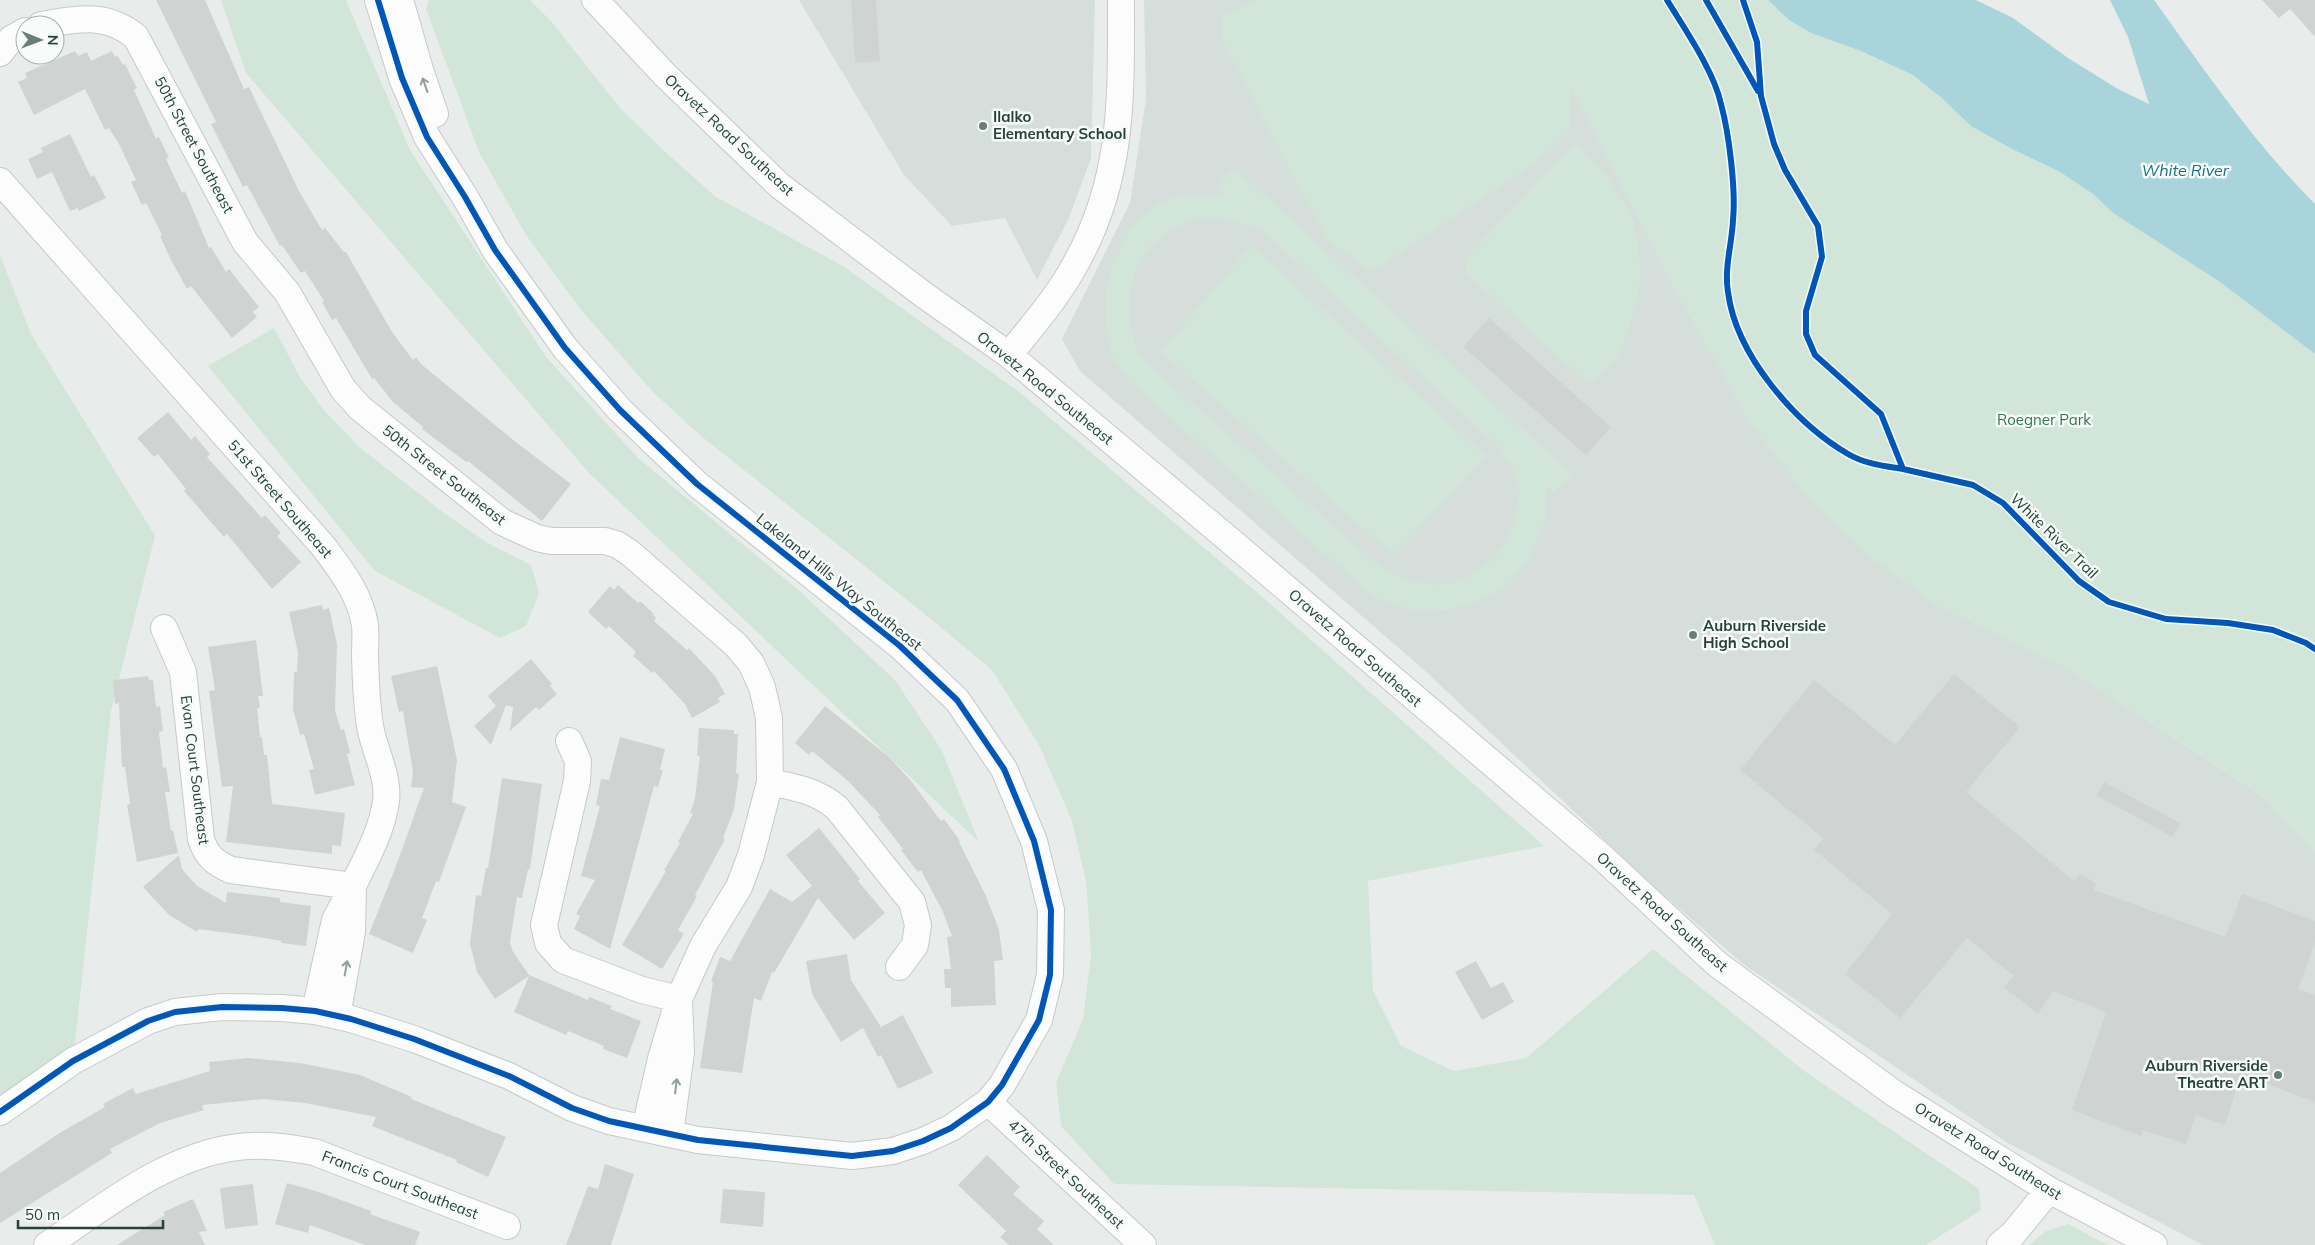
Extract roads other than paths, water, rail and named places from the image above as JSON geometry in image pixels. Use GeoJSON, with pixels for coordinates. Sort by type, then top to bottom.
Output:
{"type":"FeatureCollection","features":[{"type":"Feature","properties":{"kind":"street","name":"Lakeland Hills Way Southeast"},"geometry":{"type":"LineString","coordinates":[[0,1112],[73,1061],[148,1021],[175,1012],[222,1007],[326,1013],[423,1042],[509,1076],[572,1108],[609,1120],[658,1131],[796,1151],[852,1156],[893,1151],[923,1141],[951,1128],[988,1102],[1002,1085],[1039,1020],[1050,975],[1051,910],[1034,841],[1004,769],[958,700],[900,646],[697,484],[620,410],[565,348],[495,250],[465,197],[427,137],[402,78],[378,0]]}},
{"type":"Feature","properties":{"kind":"street","name":"Lakeland Hills Way Southeast"},"geometry":{"type":"LineString","coordinates":[[400,0],[421,73],[465,197]]}},
{"type":"Feature","properties":{"kind":"street","name":"Oravetz Road Southeast"},"geometry":{"type":"LineString","coordinates":[[595,0],[666,75],[780,186],[924,295],[1009,355],[1233,542],[1602,857],[1717,964],[1895,1094],[2049,1190],[2154,1245]]}},
{"type":"Feature","properties":{"kind":"street"},"geometry":{"type":"LineString","coordinates":[[1009,355],[1046,309],[1071,272],[1090,236],[1106,196],[1118,136],[1121,0]]}},
{"type":"Feature","properties":{"kind":"street","name":"50th Street Southeast"},"geometry":{"type":"LineString","coordinates":[[65,23],[106,20],[123,26],[136,37],[245,242],[287,292],[343,389],[360,408],[502,522],[537,538],[551,541],[605,541],[624,549],[736,645],[751,663],[762,687],[769,718],[770,782],[751,855],[739,887],[703,946],[679,999],[680,1052],[658,1131]]}},
{"type":"Feature","properties":{"kind":"street"},"geometry":{"type":"LineString","coordinates":[[0,53],[15,37]]}},
{"type":"Feature","properties":{"kind":"street","name":"51st Street Southeast"},"geometry":{"type":"LineString","coordinates":[[0,181],[323,546],[344,573],[358,601],[365,626],[368,714],[371,732],[384,777],[386,800],[376,837],[352,886],[352,932],[326,1013]]}},
{"type":"Feature","properties":{"kind":"street","name":"Evan Court Southeast"},"geometry":{"type":"LineString","coordinates":[[164,628],[184,672],[201,839],[206,853],[215,863],[231,870],[352,886]]}},
{"type":"Feature","properties":{"kind":"street"},"geometry":{"type":"LineString","coordinates":[[569,741],[578,761],[577,781],[544,924],[548,943],[563,960],[642,990],[679,999]]}},
{"type":"Feature","properties":{"kind":"street"},"geometry":{"type":"LineString","coordinates":[[770,782],[808,790],[826,799],[837,808],[912,902],[918,925],[915,945],[900,967]]}},
{"type":"Feature","properties":{"kind":"street","name":"47th Street Southeast"},"geometry":{"type":"LineString","coordinates":[[988,1102],[1143,1245]]}},
{"type":"Feature","properties":{"kind":"street","name":"Francis Court Southeast"},"geometry":{"type":"LineString","coordinates":[[46,1245],[125,1194],[178,1164],[231,1148],[258,1146],[284,1147],[314,1152],[507,1226]]}},
{"type":"Feature","properties":{"kind":"street"},"geometry":{"type":"LineString","coordinates":[[2000,1245],[2013,1234],[2049,1190]]}},
{"type":"Feature","properties":{"kind":"water","name":"White River"},"geometry":{"type":"Polygon","coordinates":[[[1768,0],[1976,0],[2013,18],[2068,58],[2118,89],[2149,104],[2128,37],[2110,0],[2154,0],[2250,131],[2315,204],[2315,354],[2220,282],[2113,213],[2093,194],[2060,172],[2014,150],[1971,126],[1943,99],[1913,75],[1861,51],[1811,33],[1789,20],[1768,0]]]}},
{"type":"Feature","properties":{"kind":"place","name":"Ilalko Elementary School"},"geometry":{"type":"Point","coordinates":[983,126]}},
{"type":"Feature","properties":{"kind":"place","name":"Auburn Riverside High School"},"geometry":{"type":"Point","coordinates":[1693,635]}},
{"type":"Feature","properties":{"kind":"place","name":"Auburn Riverside Theatre ART"},"geometry":{"type":"Point","coordinates":[2278,1075]}},
{"type":"Feature","properties":{"kind":"park label","name":"Roegner Park"},"geometry":{"type":"Point","coordinates":[2044,420]}}]}
